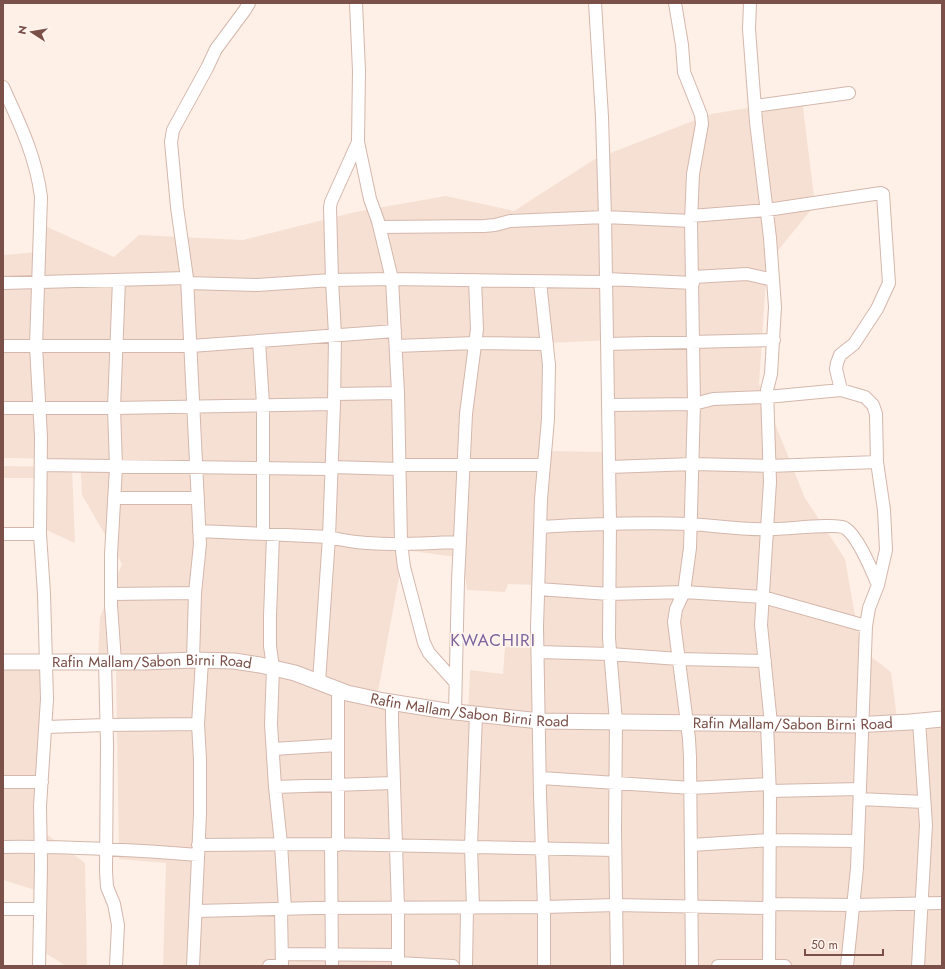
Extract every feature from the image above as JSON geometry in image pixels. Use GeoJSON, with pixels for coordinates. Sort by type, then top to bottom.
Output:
{"type":"FeatureCollection","features":[{"type":"Feature","properties":{"kind":"street"},"geometry":{"type":"LineString","coordinates":[[194,966],[200,759],[195,593],[200,544],[187,281],[171,142],[173,130],[216,49],[249,3]]}},
{"type":"Feature","properties":{"kind":"street"},"geometry":{"type":"LineString","coordinates":[[356,3],[358,142],[370,199],[380,227],[392,279],[398,393],[401,543],[404,567],[424,644],[429,653],[455,682]]}},
{"type":"Feature","properties":{"kind":"street"},"geometry":{"type":"LineString","coordinates":[[595,3],[602,117],[607,281],[610,523],[609,594],[610,654],[616,722],[615,850],[617,966]]}},
{"type":"Feature","properties":{"kind":"street"},"geometry":{"type":"LineString","coordinates":[[675,3],[682,45],[682,64],[701,115],[702,124],[693,174],[691,218],[694,404],[690,548],[684,592],[676,609],[674,622],[690,757],[692,966]]}},
{"type":"Feature","properties":{"kind":"street"},"geometry":{"type":"LineString","coordinates":[[750,3],[749,29],[755,106],[767,210],[775,308],[772,374],[766,390],[770,466],[768,530],[761,625],[769,724],[769,966]]}},
{"type":"Feature","properties":{"kind":"street"},"geometry":{"type":"LineString","coordinates":[[3,88],[31,151],[39,176],[42,197],[36,346],[40,409],[40,534],[44,594],[47,699],[40,806],[39,966]]}},
{"type":"Feature","properties":{"kind":"street"},"geometry":{"type":"LineString","coordinates":[[755,106],[849,93]]}},
{"type":"Feature","properties":{"kind":"street"},"geometry":{"type":"LineString","coordinates":[[319,682],[329,537],[334,399],[335,335],[332,280],[331,202],[358,142]]}},
{"type":"Feature","properties":{"kind":"street"},"geometry":{"type":"LineString","coordinates":[[380,227],[484,226],[496,225],[510,221],[605,217],[691,218],[767,210],[881,193],[883,194],[889,283],[877,309],[854,344],[840,355],[836,369],[841,390]]}},
{"type":"Feature","properties":{"kind":"street"},"geometry":{"type":"LineString","coordinates":[[3,283],[119,280],[187,281],[257,285],[332,280],[392,279],[540,282],[693,280],[747,274],[773,280]]}},
{"type":"Feature","properties":{"kind":"street"},"geometry":{"type":"LineString","coordinates":[[116,966],[118,925],[114,904],[107,886],[106,725],[110,662],[110,555],[116,467],[114,408],[115,346],[119,280]]}},
{"type":"Feature","properties":{"kind":"street"},"geometry":{"type":"LineString","coordinates":[[454,712],[458,581],[466,414],[477,329],[475,280]]}},
{"type":"Feature","properties":{"kind":"street"},"geometry":{"type":"LineString","coordinates":[[540,282],[549,365],[548,420],[541,499],[538,589],[544,966]]}},
{"type":"Feature","properties":{"kind":"street"},"geometry":{"type":"LineString","coordinates":[[3,346],[191,346],[395,331]]}},
{"type":"Feature","properties":{"kind":"street"},"geometry":{"type":"LineString","coordinates":[[608,344],[774,340]]}},
{"type":"Feature","properties":{"kind":"street"},"geometry":{"type":"LineString","coordinates":[[259,341],[263,404],[263,469],[268,534],[270,646],[273,668],[271,724],[275,787],[281,844],[283,909],[282,962]]}},
{"type":"Feature","properties":{"kind":"street"},"geometry":{"type":"LineString","coordinates":[[396,346],[475,343],[547,344]]}},
{"type":"Feature","properties":{"kind":"street"},"geometry":{"type":"LineString","coordinates":[[608,405],[694,404],[714,399],[767,397],[841,390],[865,397],[872,405],[876,414],[877,462],[884,510],[886,550],[878,586],[869,608],[866,626],[858,840],[847,966]]}},
{"type":"Feature","properties":{"kind":"street"},"geometry":{"type":"LineString","coordinates":[[3,408],[114,408],[263,404],[398,393]]}},
{"type":"Feature","properties":{"kind":"street"},"geometry":{"type":"LineString","coordinates":[[609,467],[692,464],[770,466],[877,462]]}},
{"type":"Feature","properties":{"kind":"street"},"geometry":{"type":"LineString","coordinates":[[41,465],[263,469],[544,465]]}},
{"type":"Feature","properties":{"kind":"street"},"geometry":{"type":"LineString","coordinates":[[114,498],[198,498]]}},
{"type":"Feature","properties":{"kind":"street"},"geometry":{"type":"LineString","coordinates":[[540,527],[610,523],[690,524],[768,530],[832,526],[843,527],[849,531],[858,544],[878,586]]}},
{"type":"Feature","properties":{"kind":"street"},"geometry":{"type":"LineString","coordinates":[[199,531],[329,537],[346,542],[366,543],[460,542]]}},
{"type":"Feature","properties":{"kind":"street"},"geometry":{"type":"LineString","coordinates":[[3,534],[40,534]]}},
{"type":"Feature","properties":{"kind":"street"},"geometry":{"type":"LineString","coordinates":[[538,589],[609,594],[684,592],[763,597],[866,626]]}},
{"type":"Feature","properties":{"kind":"street"},"geometry":{"type":"LineString","coordinates":[[111,594],[195,593]]}},
{"type":"Feature","properties":{"kind":"street"},"geometry":{"type":"LineString","coordinates":[[538,652],[610,654],[679,659],[765,661]]}},
{"type":"Feature","properties":{"kind":"street","name":"Rafin Mallam/Sabon Birni Road"},"geometry":{"type":"LineString","coordinates":[[3,662],[234,661],[273,668],[319,682],[347,693],[392,702],[454,712],[540,721],[862,725],[942,719]]}},
{"type":"Feature","properties":{"kind":"street"},"geometry":{"type":"LineString","coordinates":[[332,960],[331,908],[339,784],[338,689]]}},
{"type":"Feature","properties":{"kind":"street"},"geometry":{"type":"LineString","coordinates":[[392,702],[393,783],[398,908],[398,962]]}},
{"type":"Feature","properties":{"kind":"street"},"geometry":{"type":"LineString","coordinates":[[466,966],[470,908],[476,714]]}},
{"type":"Feature","properties":{"kind":"street"},"geometry":{"type":"LineString","coordinates":[[918,966],[926,825],[919,721]]}},
{"type":"Feature","properties":{"kind":"street"},"geometry":{"type":"LineString","coordinates":[[46,727],[198,724]]}},
{"type":"Feature","properties":{"kind":"street"},"geometry":{"type":"LineString","coordinates":[[273,749],[338,745]]}},
{"type":"Feature","properties":{"kind":"street"},"geometry":{"type":"LineString","coordinates":[[541,778],[691,788],[770,787],[860,794],[924,802]]}},
{"type":"Feature","properties":{"kind":"street"},"geometry":{"type":"LineString","coordinates":[[3,782],[42,782]]}},
{"type":"Feature","properties":{"kind":"street"},"geometry":{"type":"LineString","coordinates":[[275,787],[393,783]]}},
{"type":"Feature","properties":{"kind":"street"},"geometry":{"type":"LineString","coordinates":[[691,845],[770,840],[858,840]]}},
{"type":"Feature","properties":{"kind":"street"},"geometry":{"type":"LineString","coordinates":[[3,846],[198,850],[281,844],[335,844],[615,850]]}},
{"type":"Feature","properties":{"kind":"street"},"geometry":{"type":"LineString","coordinates":[[196,911],[331,908],[470,908],[616,905],[691,907],[942,903]]}},
{"type":"Feature","properties":{"kind":"street"},"geometry":{"type":"LineString","coordinates":[[3,908],[40,909]]}},
{"type":"Feature","properties":{"kind":"street"},"geometry":{"type":"LineString","coordinates":[[269,966],[282,962],[332,960],[398,962],[453,966]]}},
{"type":"Feature","properties":{"kind":"street"},"geometry":{"type":"LineString","coordinates":[[718,966],[785,966]]}},
{"type":"Feature","properties":{"kind":"shaded area"},"geometry":{"type":"Polygon","coordinates":[[[802,99],[815,205],[767,264],[759,384],[805,498],[845,559],[861,649],[891,672],[898,726],[942,724],[942,966],[163,966],[166,863],[119,859],[116,669],[98,660],[100,617],[122,564],[82,495],[80,459],[3,458],[3,255],[40,252],[45,226],[114,257],[139,235],[243,240],[355,212],[446,196],[514,211],[595,159],[711,114],[802,99]],[[613,340],[548,343],[545,451],[613,452],[613,340]],[[404,550],[375,708],[468,717],[470,670],[503,674],[505,647],[531,648],[539,585],[508,584],[505,592],[467,590],[463,558],[404,550]]]}},
{"type":"Feature","properties":{"kind":"shaded area"},"geometry":{"type":"Polygon","coordinates":[[[3,466],[72,467],[75,543],[46,530],[42,478],[3,478],[3,466]]]}},
{"type":"Feature","properties":{"kind":"shaded area"},"geometry":{"type":"Polygon","coordinates":[[[3,663],[45,664],[41,830],[85,863],[87,966],[66,966],[39,949],[42,892],[3,880],[3,663]]]}},
{"type":"Feature","properties":{"kind":"district","name":"KWACHIRI"},"geometry":{"type":"Point","coordinates":[493,640]}}]}
